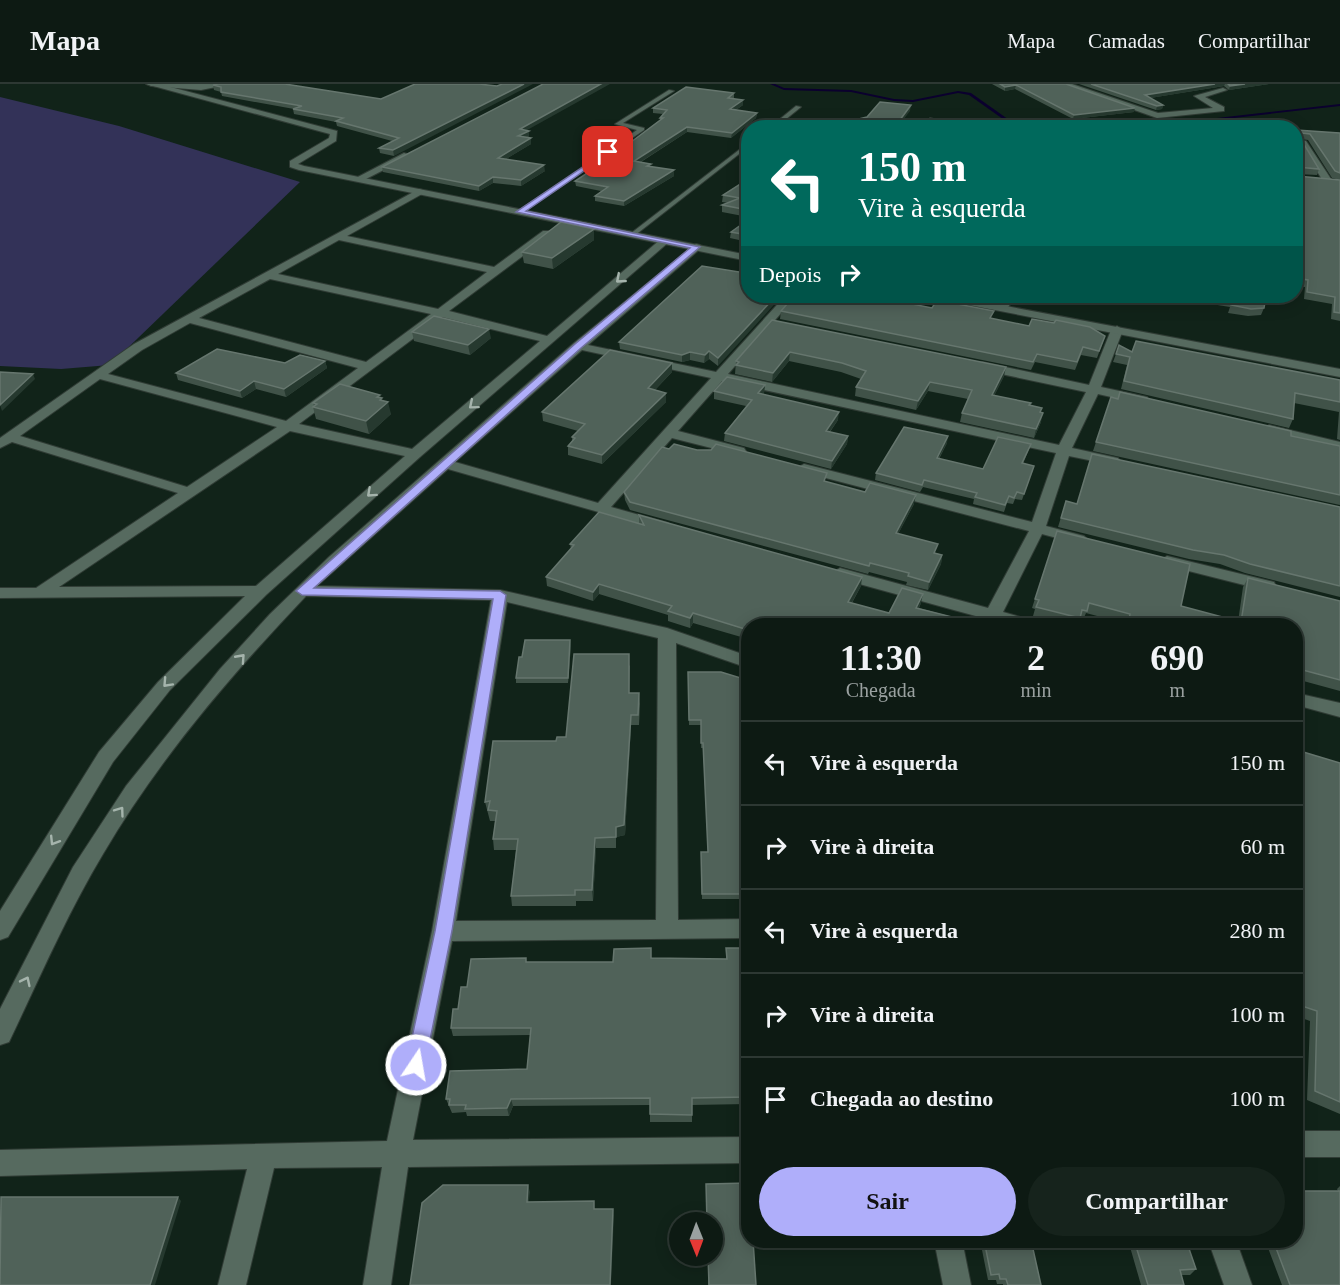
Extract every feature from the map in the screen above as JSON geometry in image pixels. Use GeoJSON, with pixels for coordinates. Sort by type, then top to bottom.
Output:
{"type":"FeatureCollection","features":[{"type":"Feature","properties":{"kind":"street"},"geometry":{"type":"LineString","coordinates":[[151,84],[201,88],[227,84]]}},
{"type":"Feature","properties":{"kind":"street"},"geometry":{"type":"LineString","coordinates":[[151,84],[334,134],[333,139],[305,154],[293,165],[741,257]]}},
{"type":"Feature","properties":{"kind":"street"},"geometry":{"type":"LineString","coordinates":[[1065,84],[1099,97],[1163,116],[1221,109],[1198,96],[1223,90]]}},
{"type":"Feature","properties":{"kind":"street"},"geometry":{"type":"LineString","coordinates":[[1303,143],[1328,182]]}},
{"type":"Feature","properties":{"kind":"street"},"geometry":{"type":"LineString","coordinates":[[359,179],[410,153]]}},
{"type":"Feature","properties":{"kind":"street"},"geometry":{"type":"LineString","coordinates":[[1317,181],[1340,184]]}},
{"type":"Feature","properties":{"kind":"street"},"geometry":{"type":"LineString","coordinates":[[4,441],[138,347],[419,192]]}},
{"type":"Feature","properties":{"kind":"street"},"geometry":{"type":"LineString","coordinates":[[39,593],[288,426],[563,221]]}},
{"type":"Feature","properties":{"kind":"street"},"geometry":{"type":"LineString","coordinates":[[337,237],[497,271]]}},
{"type":"Feature","properties":{"kind":"street"},"geometry":{"type":"LineString","coordinates":[[0,930],[106,757],[164,686],[260,591],[415,454],[665,241]]}},
{"type":"Feature","properties":{"kind":"street"},"geometry":{"type":"LineString","coordinates":[[0,1034],[44,943],[112,823],[173,738],[206,698],[302,591],[578,346],[696,247]]}},
{"type":"Feature","properties":{"kind":"street"},"geometry":{"type":"LineString","coordinates":[[267,275],[442,313],[549,340]]}},
{"type":"Feature","properties":{"kind":"street"},"geometry":{"type":"LineString","coordinates":[[601,509],[721,375],[775,324],[787,303]]}},
{"type":"Feature","properties":{"kind":"street"},"geometry":{"type":"LineString","coordinates":[[975,303],[1340,373]]}},
{"type":"Feature","properties":{"kind":"street"},"geometry":{"type":"LineString","coordinates":[[1002,308],[1005,303]]}},
{"type":"Feature","properties":{"kind":"street"},"geometry":{"type":"LineString","coordinates":[[188,319],[369,367]]}},
{"type":"Feature","properties":{"kind":"street"},"geometry":{"type":"LineString","coordinates":[[991,618],[1037,529],[1064,450],[1094,389],[1117,330]]}},
{"type":"Feature","properties":{"kind":"street"},"geometry":{"type":"LineString","coordinates":[[578,346],[1122,463]]}},
{"type":"Feature","properties":{"kind":"street"},"geometry":{"type":"LineString","coordinates":[[966,363],[1150,402]]}},
{"type":"Feature","properties":{"kind":"street"},"geometry":{"type":"LineString","coordinates":[[98,375],[288,426],[415,454]]}},
{"type":"Feature","properties":{"kind":"street"},"geometry":{"type":"LineString","coordinates":[[505,377],[532,379],[533,386]]}},
{"type":"Feature","properties":{"kind":"street"},"geometry":{"type":"LineString","coordinates":[[1251,425],[1340,446]]}},
{"type":"Feature","properties":{"kind":"street"},"geometry":{"type":"LineString","coordinates":[[670,433],[750,454]]}},
{"type":"Feature","properties":{"kind":"street"},"geometry":{"type":"LineString","coordinates":[[4,441],[189,492]]}},
{"type":"Feature","properties":{"kind":"street"},"geometry":{"type":"LineString","coordinates":[[785,463],[1093,543]]}},
{"type":"Feature","properties":{"kind":"street"},"geometry":{"type":"LineString","coordinates":[[445,464],[682,531]]}},
{"type":"Feature","properties":{"kind":"street"},"geometry":{"type":"LineString","coordinates":[[1149,557],[1284,590]]}},
{"type":"Feature","properties":{"kind":"street"},"geometry":{"type":"LineString","coordinates":[[820,568],[983,618]]}},
{"type":"Feature","properties":{"kind":"street"},"geometry":{"type":"LineString","coordinates":[[0,593],[260,591]]}},
{"type":"Feature","properties":{"kind":"street"},"geometry":{"type":"LineString","coordinates":[[302,591],[500,595],[667,634],[741,660]]}},
{"type":"Feature","properties":{"kind":"street"},"geometry":{"type":"LineString","coordinates":[[377,1285],[397,1154],[443,931],[500,595]]}},
{"type":"Feature","properties":{"kind":"street"},"geometry":{"type":"LineString","coordinates":[[667,634],[667,929]]}},
{"type":"Feature","properties":{"kind":"street"},"geometry":{"type":"LineString","coordinates":[[1303,701],[1340,710]]}},
{"type":"Feature","properties":{"kind":"street"},"geometry":{"type":"LineString","coordinates":[[443,931],[741,928]]}},
{"type":"Feature","properties":{"kind":"street"},"geometry":{"type":"LineString","coordinates":[[1303,1144],[1340,1144]]}},
{"type":"Feature","properties":{"kind":"street"},"geometry":{"type":"LineString","coordinates":[[0,1163],[264,1155],[741,1150]]}},
{"type":"Feature","properties":{"kind":"street"},"geometry":{"type":"LineString","coordinates":[[232,1285],[264,1155]]}},
{"type":"Feature","properties":{"kind":"street"},"geometry":{"type":"LineString","coordinates":[[950,1248],[957,1285]]}},
{"type":"Feature","properties":{"kind":"street"},"geometry":{"type":"LineString","coordinates":[[1225,1248],[1238,1285]]}},
{"type":"Feature","properties":{"kind":"lane"},"geometry":{"type":"LineString","coordinates":[[520,212],[642,129],[618,124],[671,91]]}},
{"type":"Feature","properties":{"kind":"lane"},"geometry":{"type":"LineString","coordinates":[[781,120],[798,107]]}},
{"type":"Feature","properties":{"kind":"lane"},"geometry":{"type":"LineString","coordinates":[[632,235],[741,150]]}},
{"type":"Feature","properties":{"kind":"shaded area"},"geometry":{"type":"Polygon","coordinates":[[[0,97],[119,126],[300,182],[110,365],[61,369],[0,366],[0,97]]]}},
{"type":"Feature","properties":{"kind":"building"},"geometry":{"type":"Polygon","coordinates":[[[285,84],[381,99],[415,84],[497,86],[524,84],[393,150],[379,148],[399,138],[336,121],[343,118],[293,109],[302,106],[221,92],[221,87],[213,85],[285,84]]]}},
{"type":"Feature","properties":{"kind":"building"},"geometry":{"type":"Polygon","coordinates":[[[543,84],[601,84],[520,129],[529,131],[518,136],[531,138],[498,158],[544,165],[521,180],[493,177],[479,186],[382,167],[543,84]]]}},
{"type":"Feature","properties":{"kind":"building"},"geometry":{"type":"Polygon","coordinates":[[[1000,84],[1066,84],[1135,108],[1074,115],[1016,85],[1005,87],[1000,84]]]}},
{"type":"Feature","properties":{"kind":"building"},"geometry":{"type":"Polygon","coordinates":[[[1091,84],[1215,84],[1145,95],[1163,105],[1157,106],[1091,84]]]}},
{"type":"Feature","properties":{"kind":"building"},"geometry":{"type":"Polygon","coordinates":[[[686,87],[734,93],[728,98],[743,100],[730,109],[757,113],[748,120],[741,120],[741,126],[732,133],[687,127],[634,161],[651,164],[647,166],[674,170],[624,201],[595,196],[608,187],[575,181],[663,118],[660,118],[667,110],[653,108],[686,87]]]}},
{"type":"Feature","properties":{"kind":"building"},"geometry":{"type":"Polygon","coordinates":[[[880,102],[911,105],[900,120],[858,120],[867,117],[880,102]]]}},
{"type":"Feature","properties":{"kind":"building"},"geometry":{"type":"Polygon","coordinates":[[[1303,130],[1340,133],[1340,173],[1335,171],[1310,134],[1303,133],[1303,130]]]}},
{"type":"Feature","properties":{"kind":"building"},"geometry":{"type":"Polygon","coordinates":[[[1303,143],[1319,169],[1303,168],[1303,143]]]}},
{"type":"Feature","properties":{"kind":"building"},"geometry":{"type":"Polygon","coordinates":[[[1303,177],[1340,180],[1340,313],[1334,312],[1335,297],[1307,292],[1308,280],[1303,279],[1303,177]]]}},
{"type":"Feature","properties":{"kind":"building"},"geometry":{"type":"Polygon","coordinates":[[[741,183],[741,209],[722,205],[740,198],[723,195],[741,183]]]}},
{"type":"Feature","properties":{"kind":"building"},"geometry":{"type":"Polygon","coordinates":[[[561,222],[594,229],[552,258],[522,252],[561,222]]]}},
{"type":"Feature","properties":{"kind":"building"},"geometry":{"type":"Polygon","coordinates":[[[741,225],[741,234],[731,232],[741,225]]]}},
{"type":"Feature","properties":{"kind":"building"},"geometry":{"type":"Polygon","coordinates":[[[702,266],[739,272],[741,270],[741,303],[769,303],[718,358],[709,351],[705,355],[690,352],[682,355],[619,342],[702,266]]]}},
{"type":"Feature","properties":{"kind":"building"},"geometry":{"type":"Polygon","coordinates":[[[788,303],[907,303],[932,308],[935,303],[953,303],[994,311],[990,318],[1029,326],[1032,319],[1054,323],[1056,320],[1090,327],[1105,336],[1099,351],[1083,347],[1077,362],[1037,354],[1033,362],[781,311],[788,303]]]}},
{"type":"Feature","properties":{"kind":"building"},"geometry":{"type":"Polygon","coordinates":[[[1231,303],[1265,303],[1264,308],[1251,309],[1231,305],[1231,303]]]}},
{"type":"Feature","properties":{"kind":"building"},"geometry":{"type":"Polygon","coordinates":[[[434,316],[489,329],[468,345],[412,332],[434,316]]]}},
{"type":"Feature","properties":{"kind":"building"},"geometry":{"type":"Polygon","coordinates":[[[772,320],[1006,367],[992,395],[1031,403],[1029,405],[1042,408],[1040,412],[1043,413],[1036,429],[962,413],[972,390],[930,382],[918,401],[856,387],[866,371],[842,363],[790,352],[773,373],[736,365],[739,362],[736,361],[772,320]]]}},
{"type":"Feature","properties":{"kind":"building"},"geometry":{"type":"Polygon","coordinates":[[[1136,341],[1340,380],[1340,402],[1295,393],[1293,419],[1124,381],[1130,357],[1116,354],[1119,345],[1132,352],[1136,341]]]}},
{"type":"Feature","properties":{"kind":"building"},"geometry":{"type":"Polygon","coordinates":[[[217,349],[285,363],[300,355],[325,361],[284,389],[254,381],[240,391],[176,373],[217,349]]]}},
{"type":"Feature","properties":{"kind":"building"},"geometry":{"type":"Polygon","coordinates":[[[610,350],[672,363],[648,388],[666,393],[602,455],[568,446],[575,438],[572,437],[585,424],[542,412],[610,350]]]}},
{"type":"Feature","properties":{"kind":"building"},"geometry":{"type":"Polygon","coordinates":[[[0,372],[33,374],[0,405],[0,372]]]}},
{"type":"Feature","properties":{"kind":"building"},"geometry":{"type":"Polygon","coordinates":[[[727,377],[765,385],[758,393],[839,412],[826,431],[848,436],[832,461],[725,433],[752,400],[714,391],[727,377]]]}},
{"type":"Feature","properties":{"kind":"building"},"geometry":{"type":"Polygon","coordinates":[[[340,384],[380,395],[377,397],[382,398],[380,400],[388,402],[366,421],[313,407],[317,404],[313,403],[340,384]]]}},
{"type":"Feature","properties":{"kind":"building"},"geometry":{"type":"Polygon","coordinates":[[[1120,392],[1291,431],[1291,436],[1340,446],[1340,495],[1096,442],[1111,397],[1118,399],[1120,392]]]}},
{"type":"Feature","properties":{"kind":"building"},"geometry":{"type":"Polygon","coordinates":[[[904,427],[948,436],[937,458],[983,469],[998,437],[1031,444],[1022,463],[1034,466],[1024,494],[1017,492],[1014,498],[1009,496],[1005,505],[975,497],[977,493],[924,480],[922,485],[876,473],[904,427]]]}},
{"type":"Feature","properties":{"kind":"building"},"geometry":{"type":"Polygon","coordinates":[[[674,444],[697,450],[711,450],[716,444],[827,473],[824,481],[865,492],[870,483],[916,495],[896,533],[938,544],[934,553],[942,555],[929,582],[908,576],[909,573],[870,563],[869,566],[630,502],[624,492],[662,447],[669,449],[674,444]]]}},
{"type":"Feature","properties":{"kind":"building"},"geometry":{"type":"Polygon","coordinates":[[[1092,454],[1340,507],[1340,586],[1250,564],[1224,555],[1193,550],[1061,518],[1066,501],[1077,504],[1092,454]]]}},
{"type":"Feature","properties":{"kind":"building"},"geometry":{"type":"Polygon","coordinates":[[[599,512],[644,525],[639,515],[862,577],[848,602],[889,613],[902,588],[923,594],[916,608],[956,618],[741,618],[741,628],[693,613],[690,618],[668,611],[672,606],[599,584],[593,592],[546,577],[574,545],[570,544],[599,512]]]}},
{"type":"Feature","properties":{"kind":"building"},"geometry":{"type":"Polygon","coordinates":[[[1057,531],[1190,564],[1181,606],[1226,618],[1129,618],[1130,614],[1089,603],[1087,611],[1082,610],[1080,618],[1036,607],[1039,600],[1035,599],[1057,531]]]}},
{"type":"Feature","properties":{"kind":"building"},"geometry":{"type":"Polygon","coordinates":[[[1248,578],[1340,601],[1340,680],[1303,670],[1303,618],[1242,618],[1248,578]]]}},
{"type":"Feature","properties":{"kind":"building"},"geometry":{"type":"Polygon","coordinates":[[[525,640],[570,640],[568,678],[516,678],[519,657],[522,657],[525,640]]]}},
{"type":"Feature","properties":{"kind":"building"},"geometry":{"type":"Polygon","coordinates":[[[574,654],[629,654],[629,693],[639,693],[638,715],[631,715],[624,825],[616,827],[616,837],[595,838],[592,890],[575,890],[575,895],[511,896],[518,839],[493,839],[497,811],[488,810],[490,801],[485,802],[493,741],[556,741],[557,737],[566,737],[574,654]]]}},
{"type":"Feature","properties":{"kind":"building"},"geometry":{"type":"Polygon","coordinates":[[[688,672],[721,672],[741,678],[741,894],[702,894],[701,852],[708,852],[703,743],[701,743],[701,720],[689,720],[688,672]]]}},
{"type":"Feature","properties":{"kind":"building"},"geometry":{"type":"Polygon","coordinates":[[[1303,752],[1340,763],[1340,1102],[1315,1091],[1317,1011],[1303,1006],[1303,752]]]}},
{"type":"Feature","properties":{"kind":"building"},"geometry":{"type":"Polygon","coordinates":[[[651,948],[651,958],[727,959],[726,948],[741,948],[741,1097],[692,1098],[692,1115],[650,1114],[650,1098],[511,1099],[507,1108],[465,1109],[466,1105],[449,1105],[450,1099],[446,1099],[450,1071],[527,1069],[531,1028],[451,1028],[453,1009],[458,1009],[461,987],[467,987],[471,959],[526,958],[526,962],[613,962],[614,949],[651,948]]]}},
{"type":"Feature","properties":{"kind":"building"},"geometry":{"type":"Polygon","coordinates":[[[741,1183],[741,1248],[754,1248],[756,1285],[709,1285],[708,1266],[723,1266],[723,1212],[707,1212],[706,1184],[741,1183]]]}},
{"type":"Feature","properties":{"kind":"building"},"geometry":{"type":"Polygon","coordinates":[[[443,1185],[528,1185],[527,1202],[594,1201],[594,1209],[613,1209],[610,1285],[410,1285],[422,1203],[443,1185]]]}},
{"type":"Feature","properties":{"kind":"building"},"geometry":{"type":"Polygon","coordinates":[[[1303,1191],[1340,1191],[1340,1285],[1290,1285],[1276,1248],[1303,1248],[1303,1191]]]}},
{"type":"Feature","properties":{"kind":"building"},"geometry":{"type":"Polygon","coordinates":[[[1,1197],[178,1197],[150,1285],[0,1285],[1,1197]]]}},
{"type":"Feature","properties":{"kind":"building"},"geometry":{"type":"Polygon","coordinates":[[[986,1248],[1033,1248],[1041,1285],[1008,1285],[1006,1279],[1000,1279],[999,1274],[991,1275],[986,1248]]]}},
{"type":"Feature","properties":{"kind":"building"},"geometry":{"type":"Polygon","coordinates":[[[1136,1248],[1189,1248],[1196,1269],[1180,1270],[1184,1285],[1148,1285],[1136,1248]]]}},
{"type":"Feature","properties":{"kind":"waterway"},"geometry":{"type":"LineString","coordinates":[[772,84],[784,89],[851,91],[894,100],[913,101],[958,92],[970,94],[1007,120]]}},
{"type":"Feature","properties":{"kind":"waterway"},"geometry":{"type":"LineString","coordinates":[[1203,120],[1340,105]]}},
{"type":"Feature","properties":{"kind":"route"},"geometry":{"type":"LineString","coordinates":[[416,1065],[443,931],[500,595],[302,591],[578,346],[696,247],[520,212],[608,152]]}}]}
